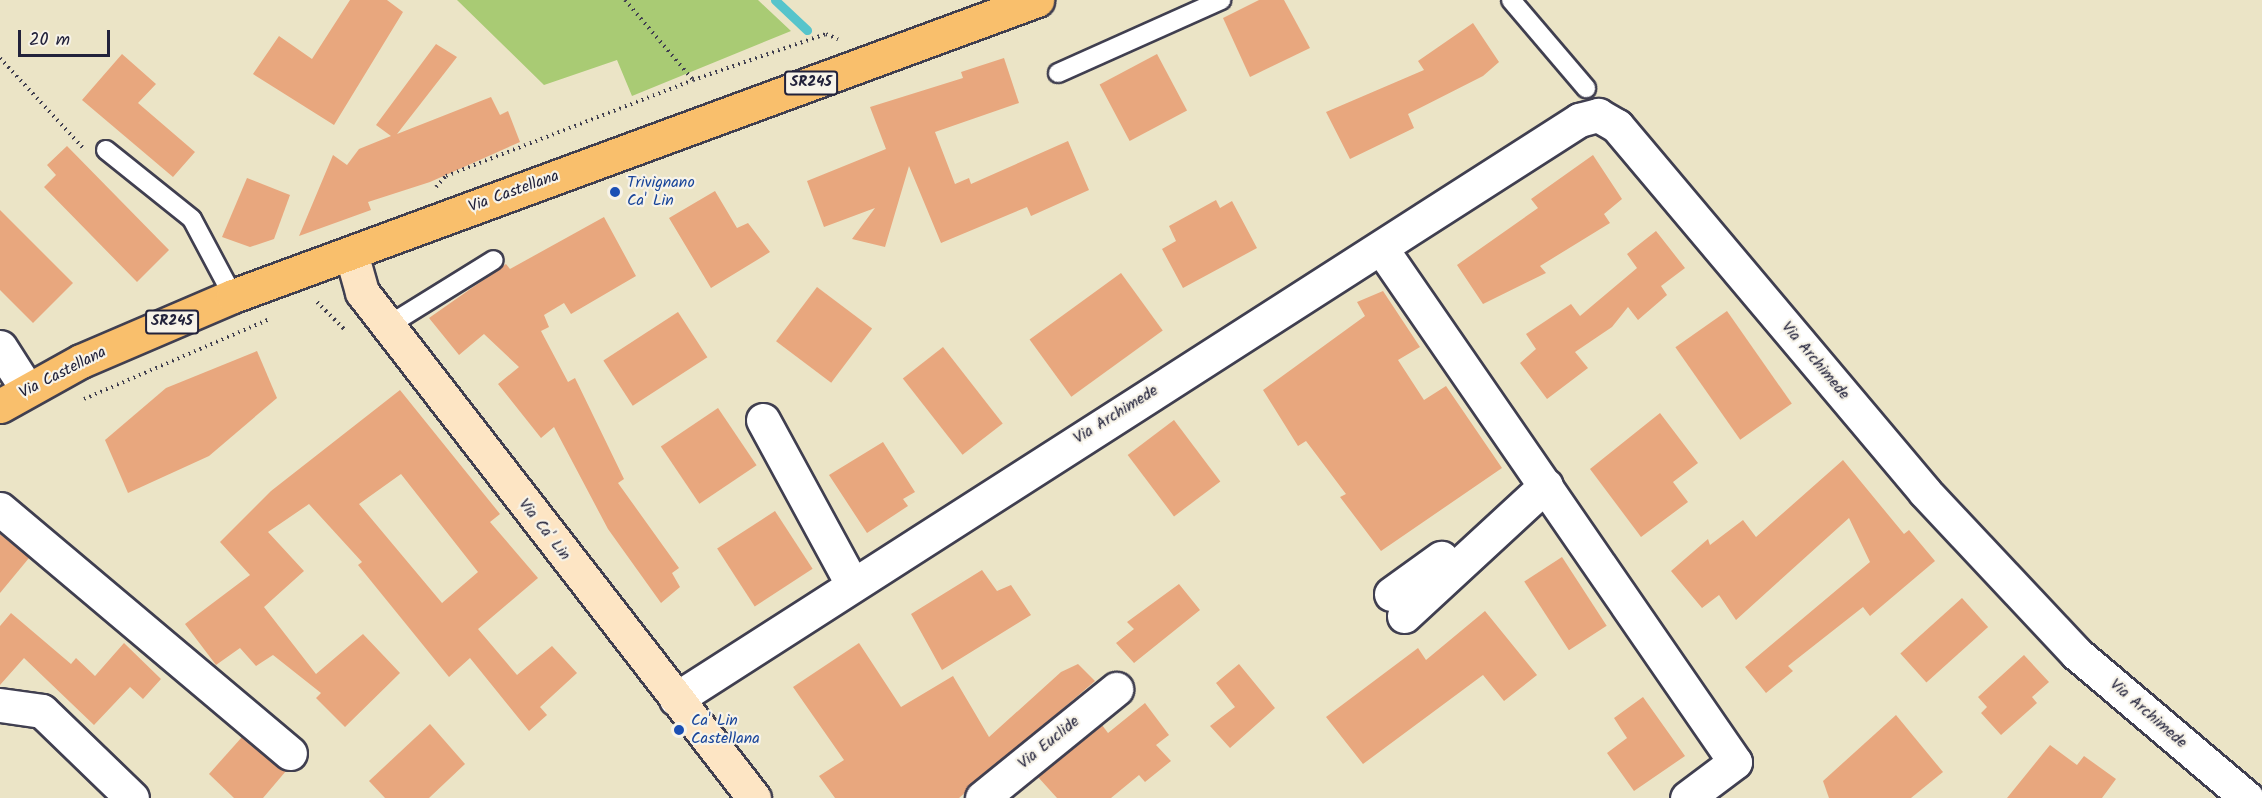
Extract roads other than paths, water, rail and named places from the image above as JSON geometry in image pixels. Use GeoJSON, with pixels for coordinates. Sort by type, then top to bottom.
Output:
{"type":"FeatureCollection","features":[{"type":"Feature","properties":{"kind":"main road","name":"Via Castellana"},"geometry":{"type":"LineString","coordinates":[[13,398],[233,297],[1037,0]]}},
{"type":"Feature","properties":{"kind":"street","name":"Via Archimede"},"geometry":{"type":"LineString","coordinates":[[676,699],[851,582],[1381,248],[1579,120],[1607,119],[1925,492],[2076,652],[2214,788],[2247,798]]}},
{"type":"Feature","properties":{"kind":"street"},"geometry":{"type":"LineString","coordinates":[[1381,248],[1735,762],[1687,798]]}},
{"type":"Feature","properties":{"kind":"street","name":"Via Ca' Lin"},"geometry":{"type":"LineString","coordinates":[[351,253],[362,292],[389,325],[445,385],[676,699],[754,798]]}},
{"type":"Feature","properties":{"kind":"street"},"geometry":{"type":"LineString","coordinates":[[0,347],[13,398]]}},
{"type":"Feature","properties":{"kind":"street"},"geometry":{"type":"LineString","coordinates":[[763,420],[851,582]]}},
{"type":"Feature","properties":{"kind":"street"},"geometry":{"type":"LineString","coordinates":[[1398,605],[1546,485]]}},
{"type":"Feature","properties":{"kind":"street"},"geometry":{"type":"LineString","coordinates":[[0,509],[290,753]]}},
{"type":"Feature","properties":{"kind":"street","name":"Via Euclide"},"geometry":{"type":"LineString","coordinates":[[982,798],[1116,689]]}},
{"type":"Feature","properties":{"kind":"street"},"geometry":{"type":"LineString","coordinates":[[0,705],[42,711],[132,798]]}},
{"type":"Feature","properties":{"kind":"lane"},"geometry":{"type":"LineString","coordinates":[[1058,73],[1221,0]]}},
{"type":"Feature","properties":{"kind":"lane"},"geometry":{"type":"LineString","coordinates":[[1511,0],[1586,88]]}},
{"type":"Feature","properties":{"kind":"lane"},"geometry":{"type":"LineString","coordinates":[[98,152],[192,219],[233,297]]}},
{"type":"Feature","properties":{"kind":"lane"},"geometry":{"type":"LineString","coordinates":[[389,325],[494,260]]}},
{"type":"Feature","properties":{"kind":"waterway"},"geometry":{"type":"LineString","coordinates":[[775,0],[807,30]]}},
{"type":"Feature","properties":{"kind":"place","name":"Trivignano Ca' Lin"},"geometry":{"type":"Point","coordinates":[615,192]}},
{"type":"Feature","properties":{"kind":"place","name":"Ca' Lin Castellana"},"geometry":{"type":"Point","coordinates":[679,730]}}]}
